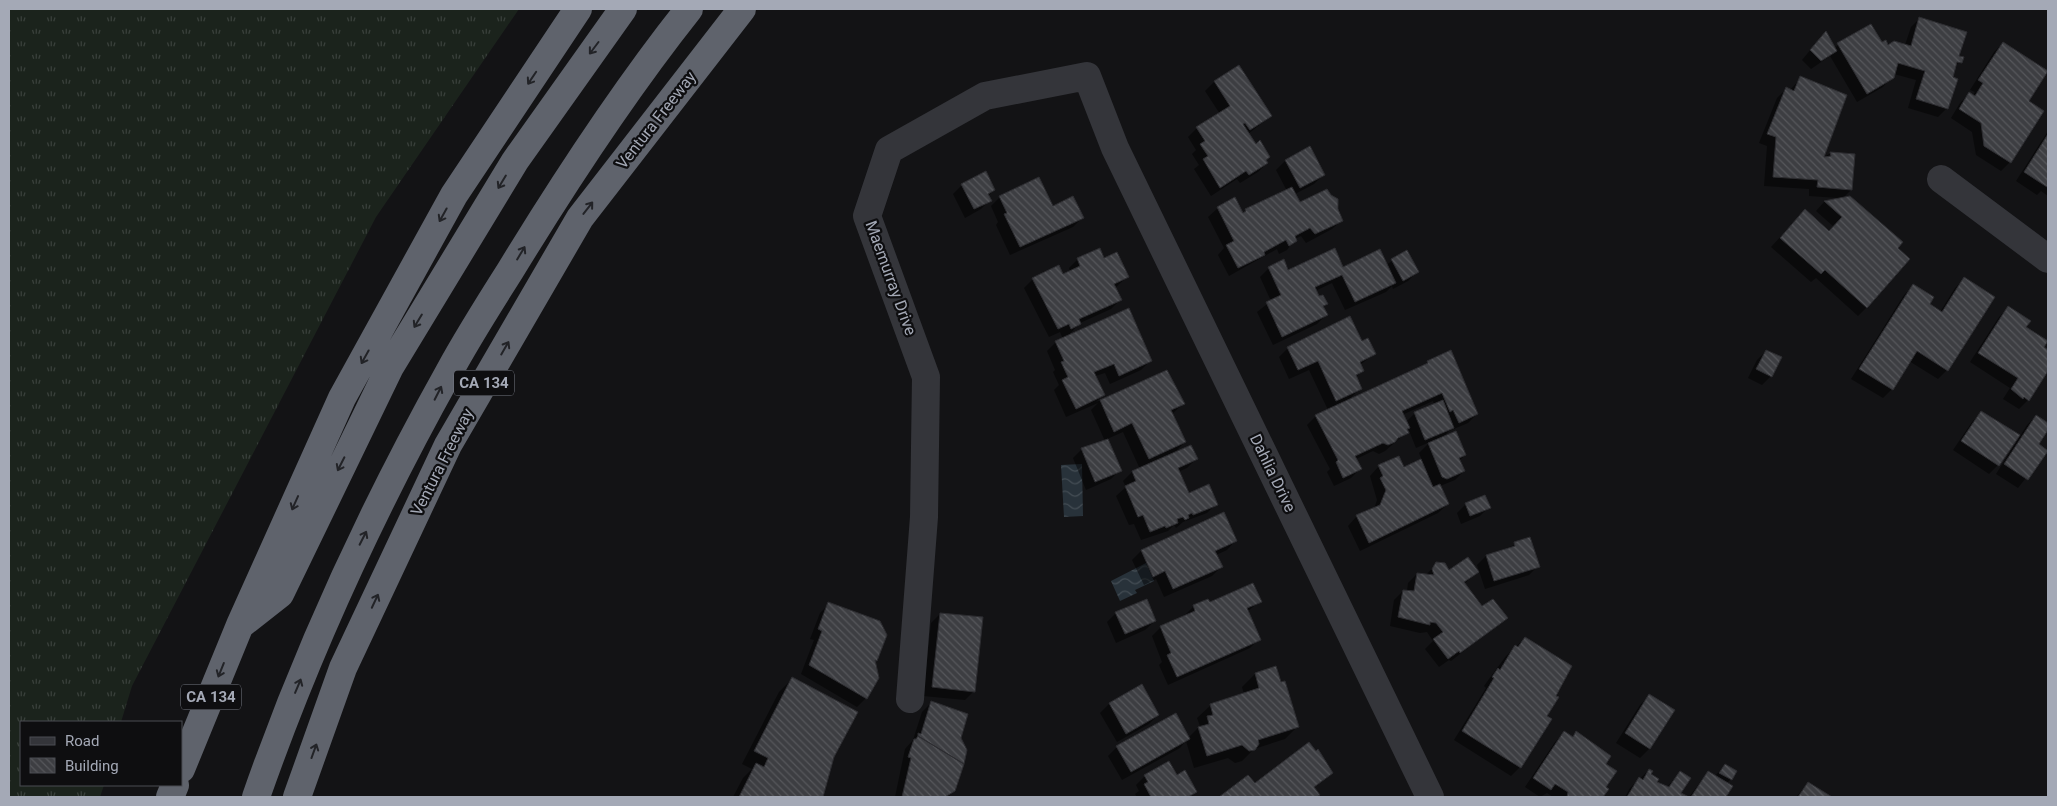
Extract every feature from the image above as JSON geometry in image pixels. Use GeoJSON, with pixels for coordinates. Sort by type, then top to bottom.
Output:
{"type":"FeatureCollection","features":[{"type":"Feature","properties":{"kind":"highway","name":"CA 134"},"geometry":{"type":"LineString","coordinates":[[182,767],[240,625],[342,398],[454,195],[578,9]]}},
{"type":"Feature","properties":{"kind":"highway"},"geometry":{"type":"LineString","coordinates":[[240,625],[280,594],[390,367],[515,161],[623,9]]}},
{"type":"Feature","properties":{"kind":"highway"},"geometry":{"type":"LineString","coordinates":[[256,797],[280,726],[358,547],[449,371],[550,206],[649,59],[689,9]]}},
{"type":"Feature","properties":{"kind":"highway","name":"Ventura Freeway"},"geometry":{"type":"LineString","coordinates":[[297,797],[343,668],[448,445],[580,218],[742,9]]}},
{"type":"Feature","properties":{"kind":"street","name":"Maemurray Drive"},"geometry":{"type":"LineString","coordinates":[[910,699],[924,517],[926,376],[868,216],[889,150],[985,96],[1088,76],[1115,148]]}},
{"type":"Feature","properties":{"kind":"street","name":"Dahlia Drive"},"geometry":{"type":"LineString","coordinates":[[1115,148],[1430,797]]}},
{"type":"Feature","properties":{"kind":"street"},"geometry":{"type":"LineString","coordinates":[[1941,179],[2048,259]]}},
{"type":"Feature","properties":{"kind":"green space"},"geometry":{"type":"Polygon","coordinates":[[[9,9],[519,9],[376,217],[132,686],[121,721],[20,721],[20,786],[104,786],[100,797],[9,797],[9,9]]]}},
{"type":"Feature","properties":{"kind":"water"},"geometry":{"type":"Polygon","coordinates":[[[1082,464],[1083,516],[1064,517],[1061,465],[1082,464]]]}},
{"type":"Feature","properties":{"kind":"water"},"geometry":{"type":"Polygon","coordinates":[[[1146,563],[1154,581],[1135,590],[1137,593],[1120,601],[1111,581],[1146,563]]]}},
{"type":"Feature","properties":{"kind":"building"},"geometry":{"type":"Polygon","coordinates":[[[1919,17],[1967,32],[1959,56],[1964,57],[1962,63],[1957,62],[1953,77],[1958,79],[1948,109],[1916,99],[1925,71],[1898,63],[1894,78],[1867,94],[1837,43],[1871,24],[1882,42],[1886,40],[1888,45],[1894,41],[1911,46],[1919,17]]]}},
{"type":"Feature","properties":{"kind":"building"},"geometry":{"type":"Polygon","coordinates":[[[1826,31],[1837,51],[1821,61],[1810,50],[1826,31]]]}},
{"type":"Feature","properties":{"kind":"building"},"geometry":{"type":"Polygon","coordinates":[[[2003,42],[2048,71],[2029,101],[2044,111],[2011,163],[1984,146],[1981,123],[1959,109],[1969,92],[1975,96],[1983,83],[1978,80],[2003,42]]]}},
{"type":"Feature","properties":{"kind":"building"},"geometry":{"type":"Polygon","coordinates":[[[1239,65],[1272,116],[1250,130],[1245,123],[1243,124],[1256,144],[1260,140],[1270,157],[1266,160],[1268,163],[1249,175],[1246,171],[1220,188],[1203,159],[1208,156],[1200,144],[1205,141],[1196,127],[1230,106],[1214,81],[1239,65]]]}},
{"type":"Feature","properties":{"kind":"building"},"geometry":{"type":"Polygon","coordinates":[[[1800,76],[1847,95],[1824,157],[1831,156],[1830,152],[1855,154],[1852,190],[1817,187],[1818,180],[1773,177],[1776,137],[1767,134],[1786,87],[1794,91],[1800,76]]]}},
{"type":"Feature","properties":{"kind":"building"},"geometry":{"type":"Polygon","coordinates":[[[2048,134],[2048,185],[2047,187],[2024,172],[2048,134]]]}},
{"type":"Feature","properties":{"kind":"building"},"geometry":{"type":"Polygon","coordinates":[[[1310,146],[1325,175],[1300,188],[1285,160],[1310,146]]]}},
{"type":"Feature","properties":{"kind":"building"},"geometry":{"type":"Polygon","coordinates":[[[986,171],[995,190],[988,194],[992,201],[974,209],[961,184],[986,171]]]}},
{"type":"Feature","properties":{"kind":"building"},"geometry":{"type":"Polygon","coordinates":[[[1039,177],[1053,206],[1073,196],[1084,218],[1020,247],[1004,214],[1007,213],[999,196],[1039,177]]]}},
{"type":"Feature","properties":{"kind":"building"},"geometry":{"type":"Polygon","coordinates":[[[1292,187],[1300,202],[1327,189],[1331,195],[1338,199],[1338,209],[1343,221],[1315,234],[1310,228],[1295,236],[1297,241],[1289,246],[1286,240],[1264,252],[1265,255],[1238,268],[1226,245],[1234,241],[1217,207],[1235,197],[1243,213],[1246,211],[1245,209],[1292,187]]]}},
{"type":"Feature","properties":{"kind":"building"},"geometry":{"type":"Polygon","coordinates":[[[1850,196],[1903,242],[1898,248],[1910,259],[1867,308],[1825,270],[1821,274],[1780,238],[1805,209],[1829,231],[1842,217],[1824,201],[1850,196]]]}},
{"type":"Feature","properties":{"kind":"building"},"geometry":{"type":"Polygon","coordinates":[[[1100,248],[1104,258],[1117,252],[1129,277],[1114,284],[1122,300],[1079,319],[1081,324],[1071,329],[1069,324],[1058,329],[1032,278],[1059,265],[1063,274],[1080,266],[1077,258],[1100,248]]]}},
{"type":"Feature","properties":{"kind":"building"},"geometry":{"type":"Polygon","coordinates":[[[1335,248],[1343,267],[1380,249],[1396,283],[1355,302],[1342,275],[1315,287],[1319,296],[1323,295],[1328,304],[1323,306],[1328,315],[1282,337],[1266,302],[1281,295],[1268,267],[1284,259],[1288,270],[1335,248]]]}},
{"type":"Feature","properties":{"kind":"building"},"geometry":{"type":"Polygon","coordinates":[[[1407,250],[1419,272],[1403,281],[1391,259],[1407,250]]]}},
{"type":"Feature","properties":{"kind":"building"},"geometry":{"type":"Polygon","coordinates":[[[1964,277],[1995,297],[1948,371],[1917,351],[1893,390],[1859,369],[1913,284],[1934,297],[1930,304],[1942,312],[1964,277]]]}},
{"type":"Feature","properties":{"kind":"building"},"geometry":{"type":"Polygon","coordinates":[[[2008,306],[2031,321],[2026,327],[2048,341],[2044,347],[2048,350],[2048,371],[2029,401],[2024,397],[2023,399],[2011,389],[2018,378],[1978,353],[2008,306]]]}},
{"type":"Feature","properties":{"kind":"building"},"geometry":{"type":"Polygon","coordinates":[[[1129,308],[1152,361],[1119,376],[1114,364],[1094,372],[1105,395],[1076,409],[1062,380],[1068,377],[1061,362],[1064,361],[1055,341],[1129,308]]]}},
{"type":"Feature","properties":{"kind":"building"},"geometry":{"type":"Polygon","coordinates":[[[1350,316],[1362,341],[1368,338],[1376,354],[1360,362],[1364,371],[1356,375],[1362,389],[1336,401],[1318,361],[1298,370],[1287,347],[1350,316]]]}},
{"type":"Feature","properties":{"kind":"building"},"geometry":{"type":"Polygon","coordinates":[[[1451,350],[1478,414],[1459,423],[1453,410],[1450,412],[1442,393],[1402,411],[1410,428],[1407,429],[1409,433],[1388,445],[1383,443],[1355,456],[1362,469],[1343,478],[1336,462],[1338,460],[1315,415],[1428,363],[1427,361],[1451,350]]]}},
{"type":"Feature","properties":{"kind":"building"},"geometry":{"type":"Polygon","coordinates":[[[1766,350],[1782,357],[1772,377],[1756,369],[1766,350]]]}},
{"type":"Feature","properties":{"kind":"building"},"geometry":{"type":"Polygon","coordinates":[[[1167,370],[1185,404],[1171,410],[1186,442],[1149,459],[1132,423],[1114,432],[1100,400],[1167,370]]]}},
{"type":"Feature","properties":{"kind":"building"},"geometry":{"type":"Polygon","coordinates":[[[1443,400],[1454,428],[1425,440],[1414,412],[1443,400]]]}},
{"type":"Feature","properties":{"kind":"building"},"geometry":{"type":"Polygon","coordinates":[[[1981,411],[2020,435],[1999,466],[1961,441],[1981,411]]]}},
{"type":"Feature","properties":{"kind":"building"},"geometry":{"type":"Polygon","coordinates":[[[2036,415],[2048,423],[2048,430],[2039,444],[2048,451],[2028,480],[2004,464],[2036,415]]]}},
{"type":"Feature","properties":{"kind":"building"},"geometry":{"type":"Polygon","coordinates":[[[1456,431],[1466,455],[1459,458],[1465,471],[1447,479],[1442,477],[1428,443],[1456,431]]]}},
{"type":"Feature","properties":{"kind":"building"},"geometry":{"type":"Polygon","coordinates":[[[1108,439],[1122,471],[1095,482],[1081,448],[1108,439]]]}},
{"type":"Feature","properties":{"kind":"building"},"geometry":{"type":"Polygon","coordinates":[[[1191,445],[1198,459],[1178,468],[1189,493],[1209,484],[1218,505],[1193,515],[1192,513],[1185,520],[1183,517],[1177,519],[1178,523],[1166,528],[1165,526],[1150,532],[1143,515],[1138,517],[1125,486],[1136,481],[1132,471],[1191,445]]]}},
{"type":"Feature","properties":{"kind":"building"},"geometry":{"type":"Polygon","coordinates":[[[1399,456],[1404,467],[1421,459],[1433,487],[1440,484],[1449,504],[1369,543],[1356,515],[1380,505],[1386,490],[1380,478],[1383,476],[1378,465],[1399,456]]]}},
{"type":"Feature","properties":{"kind":"building"},"geometry":{"type":"Polygon","coordinates":[[[1485,495],[1491,508],[1470,516],[1465,503],[1485,495]]]}},
{"type":"Feature","properties":{"kind":"building"},"geometry":{"type":"Polygon","coordinates":[[[1224,512],[1237,541],[1215,551],[1223,567],[1173,589],[1165,571],[1153,577],[1141,550],[1224,512]]]}},
{"type":"Feature","properties":{"kind":"building"},"geometry":{"type":"Polygon","coordinates":[[[1530,537],[1540,567],[1494,581],[1486,555],[1515,546],[1514,542],[1530,537]]]}},
{"type":"Feature","properties":{"kind":"building"},"geometry":{"type":"Polygon","coordinates":[[[1468,557],[1479,572],[1464,582],[1482,606],[1493,599],[1508,618],[1460,653],[1459,651],[1448,659],[1433,639],[1443,632],[1436,623],[1430,622],[1430,625],[1398,617],[1403,590],[1414,591],[1417,573],[1434,575],[1432,569],[1436,562],[1445,563],[1449,570],[1468,557]]]}},
{"type":"Feature","properties":{"kind":"building"},"geometry":{"type":"Polygon","coordinates":[[[1253,583],[1262,602],[1247,608],[1261,640],[1177,677],[1167,655],[1171,653],[1160,626],[1195,611],[1193,605],[1208,599],[1210,602],[1253,583]]]}},
{"type":"Feature","properties":{"kind":"building"},"geometry":{"type":"Polygon","coordinates":[[[1147,599],[1156,621],[1125,634],[1115,612],[1147,599]]]}},
{"type":"Feature","properties":{"kind":"building"},"geometry":{"type":"Polygon","coordinates":[[[828,602],[880,621],[887,635],[877,661],[875,660],[879,678],[867,699],[809,665],[822,631],[818,629],[828,602]]]}},
{"type":"Feature","properties":{"kind":"building"},"geometry":{"type":"Polygon","coordinates":[[[940,613],[983,617],[975,692],[932,687],[940,613]]]}},
{"type":"Feature","properties":{"kind":"building"},"geometry":{"type":"Polygon","coordinates":[[[1525,637],[1572,666],[1556,696],[1559,697],[1547,716],[1552,719],[1521,768],[1462,731],[1498,668],[1500,670],[1515,645],[1518,647],[1525,637]]]}},
{"type":"Feature","properties":{"kind":"building"},"geometry":{"type":"Polygon","coordinates":[[[1276,666],[1281,682],[1285,681],[1299,727],[1258,740],[1259,744],[1255,750],[1249,751],[1242,745],[1207,756],[1198,727],[1209,724],[1207,716],[1213,715],[1210,704],[1259,688],[1255,673],[1276,666]]]}},
{"type":"Feature","properties":{"kind":"building"},"geometry":{"type":"Polygon","coordinates":[[[792,677],[858,712],[834,757],[823,797],[739,797],[756,763],[764,767],[768,758],[754,751],[792,677]]]}},
{"type":"Feature","properties":{"kind":"building"},"geometry":{"type":"Polygon","coordinates":[[[1142,684],[1159,715],[1126,734],[1109,703],[1142,684]]]}},
{"type":"Feature","properties":{"kind":"building"},"geometry":{"type":"Polygon","coordinates":[[[1649,694],[1675,710],[1650,749],[1625,733],[1649,694]]]}},
{"type":"Feature","properties":{"kind":"building"},"geometry":{"type":"Polygon","coordinates":[[[931,701],[968,714],[961,738],[967,750],[964,764],[918,736],[918,733],[921,734],[931,701]]]}},
{"type":"Feature","properties":{"kind":"building"},"geometry":{"type":"Polygon","coordinates":[[[1176,713],[1190,739],[1131,772],[1116,746],[1176,713]]]}},
{"type":"Feature","properties":{"kind":"building"},"geometry":{"type":"Polygon","coordinates":[[[1564,731],[1573,737],[1576,731],[1611,756],[1606,764],[1617,771],[1606,787],[1609,789],[1603,797],[1567,797],[1568,792],[1555,784],[1551,790],[1533,778],[1564,731]]]}},
{"type":"Feature","properties":{"kind":"building"},"geometry":{"type":"Polygon","coordinates":[[[918,736],[964,764],[955,791],[945,797],[902,797],[911,758],[908,757],[914,739],[918,736]]]}},
{"type":"Feature","properties":{"kind":"building"},"geometry":{"type":"Polygon","coordinates":[[[1309,742],[1316,751],[1318,749],[1333,773],[1314,787],[1320,795],[1317,797],[1219,797],[1248,775],[1255,783],[1309,742]]]}},
{"type":"Feature","properties":{"kind":"building"},"geometry":{"type":"Polygon","coordinates":[[[1169,761],[1177,775],[1185,770],[1197,792],[1188,797],[1151,797],[1144,784],[1148,782],[1144,775],[1169,761]]]}},
{"type":"Feature","properties":{"kind":"building"},"geometry":{"type":"Polygon","coordinates":[[[1725,764],[1737,771],[1732,780],[1719,773],[1725,764]]]}},
{"type":"Feature","properties":{"kind":"building"},"geometry":{"type":"Polygon","coordinates":[[[1649,769],[1653,771],[1651,774],[1659,779],[1657,782],[1669,787],[1680,771],[1691,778],[1681,793],[1689,797],[1627,797],[1639,777],[1643,780],[1649,769]]]}},
{"type":"Feature","properties":{"kind":"building"},"geometry":{"type":"Polygon","coordinates":[[[1708,771],[1733,786],[1726,797],[1691,797],[1708,771]]]}},
{"type":"Feature","properties":{"kind":"building"},"geometry":{"type":"Polygon","coordinates":[[[1808,782],[1832,797],[1798,797],[1808,782]]]}}]}
